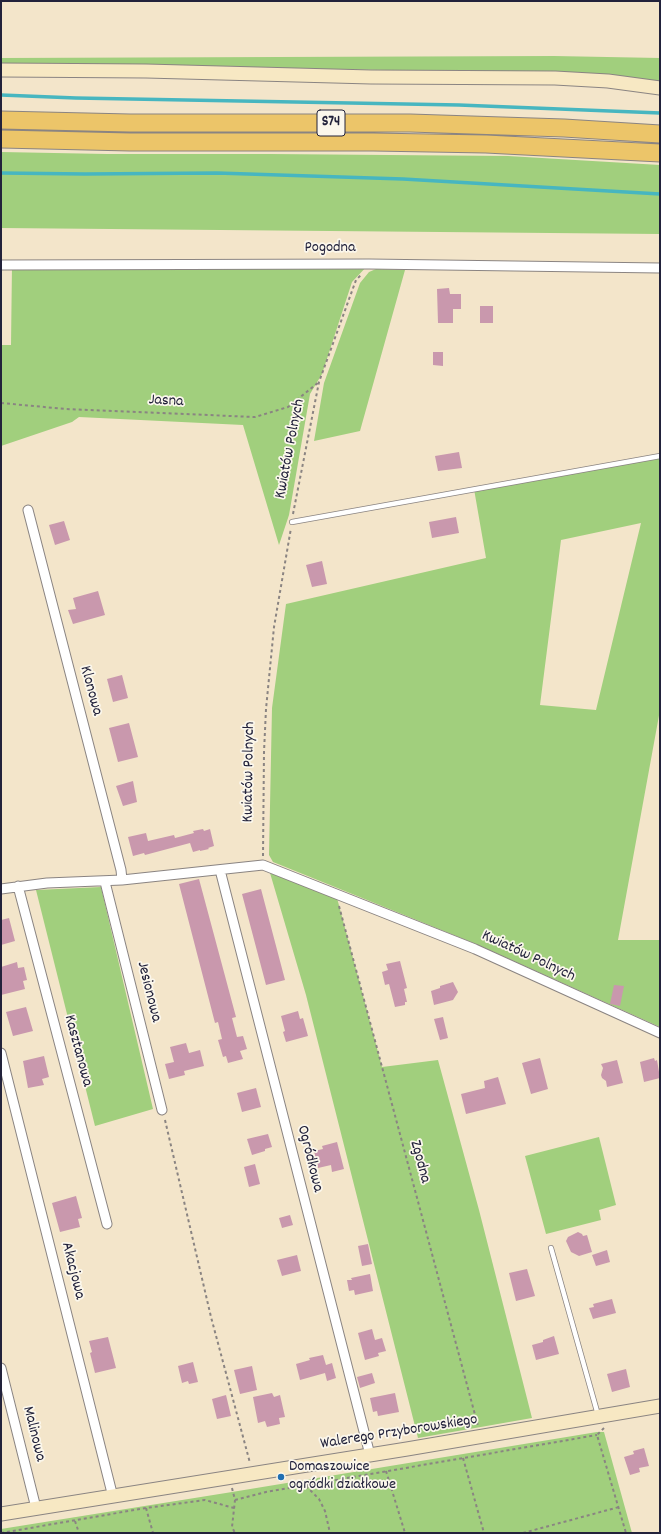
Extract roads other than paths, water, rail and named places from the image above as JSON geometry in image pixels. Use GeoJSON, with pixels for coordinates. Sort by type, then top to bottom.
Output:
{"type":"FeatureCollection","features":[{"type":"Feature","properties":{"kind":"highway","name":"S74"},"geometry":{"type":"LineString","coordinates":[[1,120],[130,123],[425,124],[564,128],[660,134]]}},
{"type":"Feature","properties":{"kind":"highway","name":"S74"},"geometry":{"type":"LineString","coordinates":[[1,139],[130,142],[373,142],[486,144],[660,153]]}},
{"type":"Feature","properties":{"kind":"street"},"geometry":{"type":"LineString","coordinates":[[1,70],[146,71],[371,77],[555,78],[660,88]]}},
{"type":"Feature","properties":{"kind":"street","name":"Pogodna"},"geometry":{"type":"LineString","coordinates":[[1,265],[369,264],[660,268]]}},
{"type":"Feature","properties":{"kind":"street","name":"Klonowa"},"geometry":{"type":"LineString","coordinates":[[28,510],[115,847],[122,880]]}},
{"type":"Feature","properties":{"kind":"street","name":"Kwiatów Polnych"},"geometry":{"type":"LineString","coordinates":[[220,870],[263,865],[475,949],[660,1033]]}},
{"type":"Feature","properties":{"kind":"street"},"geometry":{"type":"LineString","coordinates":[[1,888],[47,883],[105,882],[220,870]]}},
{"type":"Feature","properties":{"kind":"street","name":"Ogródkowa"},"geometry":{"type":"LineString","coordinates":[[220,870],[370,1455]]}},
{"type":"Feature","properties":{"kind":"street","name":"Jesionowa"},"geometry":{"type":"LineString","coordinates":[[105,882],[162,1110]]}},
{"type":"Feature","properties":{"kind":"street","name":"Kasztanowa"},"geometry":{"type":"LineString","coordinates":[[18,886],[108,1224]]}},
{"type":"Feature","properties":{"kind":"street","name":"Akacjowa"},"geometry":{"type":"LineString","coordinates":[[1,1053],[113,1497]]}},
{"type":"Feature","properties":{"kind":"street","name":"Malinowa"},"geometry":{"type":"LineString","coordinates":[[1,1368],[36,1508]]}},
{"type":"Feature","properties":{"kind":"street","name":"Walerego Przyborowskiego"},"geometry":{"type":"LineString","coordinates":[[1,1514],[480,1437],[660,1406]]}},
{"type":"Feature","properties":{"kind":"lane"},"geometry":{"type":"LineString","coordinates":[[292,522],[660,456]]}},
{"type":"Feature","properties":{"kind":"lane"},"geometry":{"type":"LineString","coordinates":[[551,1248],[602,1416]]}},
{"type":"Feature","properties":{"kind":"waterway"},"geometry":{"type":"LineString","coordinates":[[1,95],[76,98],[459,105],[660,113]]}},
{"type":"Feature","properties":{"kind":"waterway"},"geometry":{"type":"LineString","coordinates":[[1,173],[217,173],[403,179],[660,194]]}},
{"type":"Feature","properties":{"kind":"place","name":"Domaszowice ogródki działkowe"},"geometry":{"type":"Point","coordinates":[281,1477]}}]}
